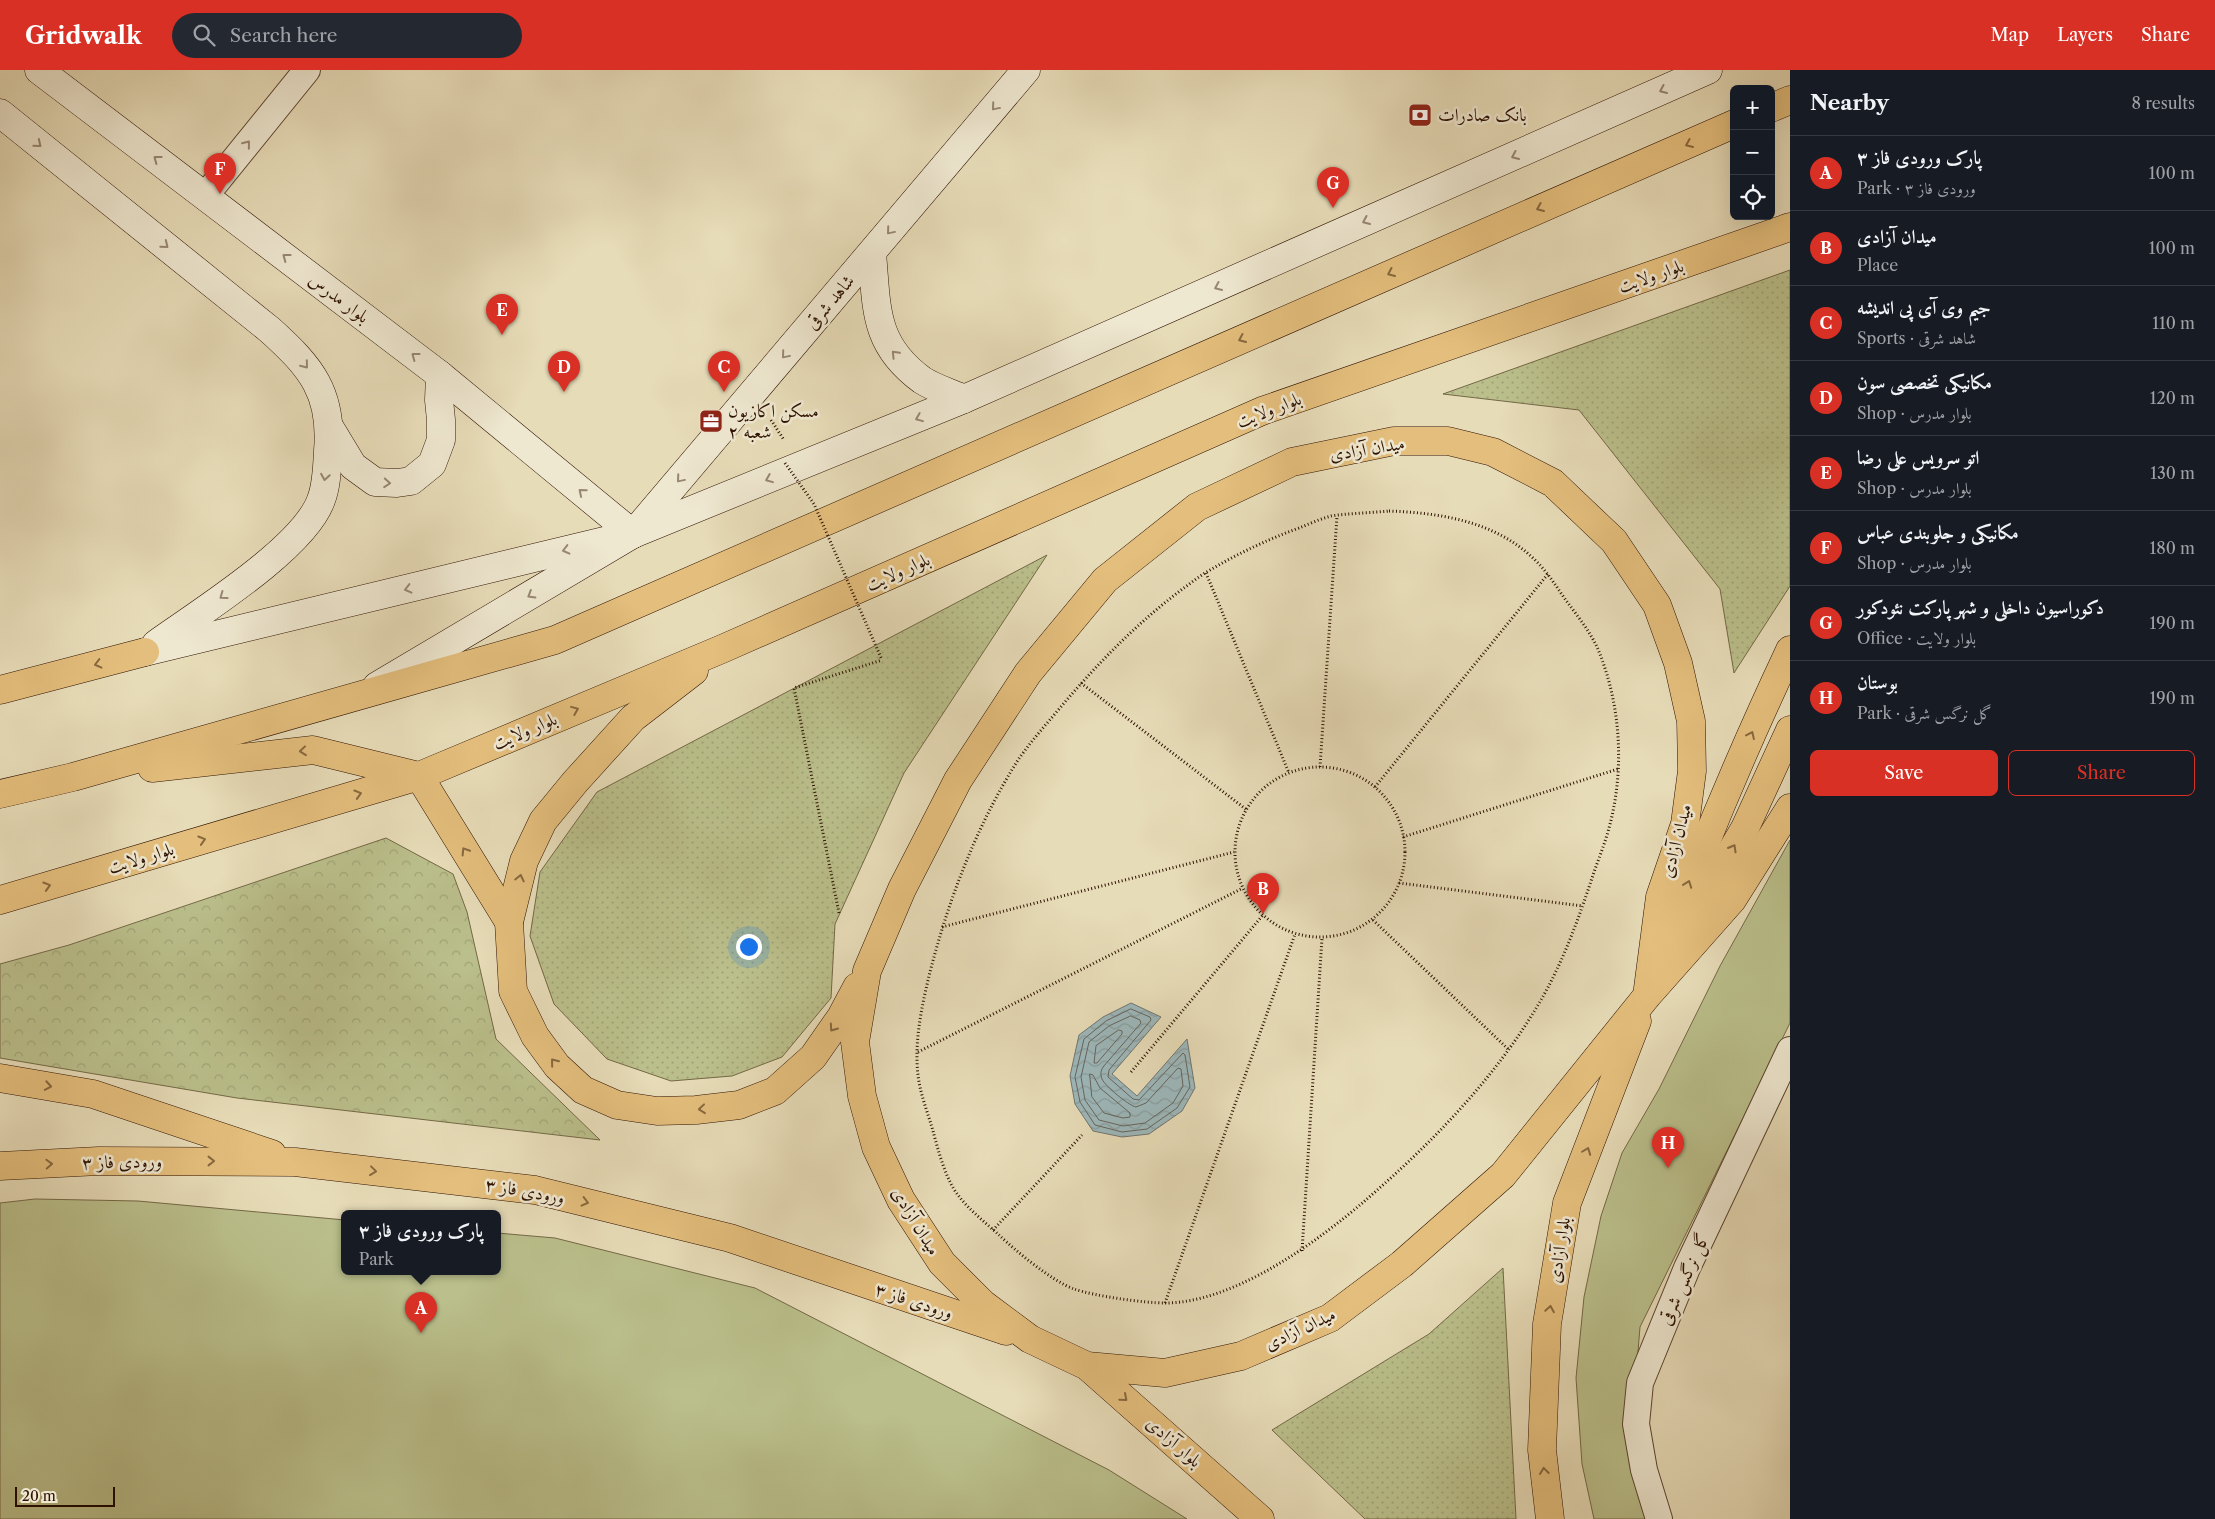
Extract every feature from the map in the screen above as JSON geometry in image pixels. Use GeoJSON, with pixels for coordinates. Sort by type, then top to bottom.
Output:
{"type":"FeatureCollection","features":[{"type":"Feature","properties":{"kind":"main road","name":"بلوار مدرس"},"geometry":{"type":"LineString","coordinates":[[40,70],[440,375],[633,534]]}},
{"type":"Feature","properties":{"kind":"main road"},"geometry":{"type":"LineString","coordinates":[[364,694],[633,534],[964,399],[1708,70]]}},
{"type":"Feature","properties":{"kind":"main road","name":"شاهد شرقی"},"geometry":{"type":"LineString","coordinates":[[633,534],[872,253],[1018,73]]}},
{"type":"Feature","properties":{"kind":"main road"},"geometry":{"type":"LineString","coordinates":[[1775,106],[1790,100]]}},
{"type":"Feature","properties":{"kind":"main road"},"geometry":{"type":"LineString","coordinates":[[0,113],[270,330],[295,353],[314,376],[326,403],[330,428],[322,500],[305,528],[276,556],[145,652]]}},
{"type":"Feature","properties":{"kind":"main road"},"geometry":{"type":"LineString","coordinates":[[0,794],[73,777],[555,640],[1730,126]]}},
{"type":"Feature","properties":{"kind":"main road","name":"بلوار ولایت"},"geometry":{"type":"LineString","coordinates":[[0,900],[419,776],[722,649],[1262,411],[1790,227]]}},
{"type":"Feature","properties":{"kind":"main road"},"geometry":{"type":"LineString","coordinates":[[872,253],[877,316],[890,349],[923,380],[964,399]]}},
{"type":"Feature","properties":{"kind":"main road"},"geometry":{"type":"LineString","coordinates":[[330,428],[353,466],[375,482],[397,483],[411,481],[432,464],[441,440],[440,375]]}},
{"type":"Feature","properties":{"kind":"main road","name":"میدان آزادی"},"geometry":{"type":"LineString","coordinates":[[1394,441],[1448,441],[1493,452],[1553,483],[1614,541],[1657,605],[1678,664],[1691,721],[1692,771],[1685,824],[1660,897],[1647,996],[1502,1175],[1402,1264],[1330,1318],[1241,1356],[1165,1373],[1087,1366],[1030,1339],[982,1304],[942,1263],[900,1200],[876,1147],[862,1096],[855,1042],[867,971],[902,890],[958,780],[1028,673],[1105,580],[1197,507],[1292,462],[1394,441]]}},
{"type":"Feature","properties":{"kind":"main road"},"geometry":{"type":"LineString","coordinates":[[0,690],[145,652],[633,534]]}},
{"type":"Feature","properties":{"kind":"main road"},"geometry":{"type":"LineString","coordinates":[[722,649],[634,718],[575,782],[544,820],[524,861],[509,922],[513,990],[535,1036],[557,1066],[583,1090],[616,1105],[657,1112],[696,1110],[739,1105],[775,1091],[813,1057],[841,1017],[867,971]]}},
{"type":"Feature","properties":{"kind":"main road"},"geometry":{"type":"LineString","coordinates":[[1647,996],[1697,859],[1737,764],[1790,650]]}},
{"type":"Feature","properties":{"kind":"main road"},"geometry":{"type":"LineString","coordinates":[[1647,996],[1745,828],[1790,730]]}},
{"type":"Feature","properties":{"kind":"main road"},"geometry":{"type":"LineString","coordinates":[[73,777],[313,750],[419,776],[509,922]]}},
{"type":"Feature","properties":{"kind":"main road"},"geometry":{"type":"LineString","coordinates":[[1647,996],[1732,900],[1790,808]]}},
{"type":"Feature","properties":{"kind":"main road","name":"بلوار آزادی"},"geometry":{"type":"LineString","coordinates":[[1550,1519],[1542,1450],[1547,1324],[1567,1203],[1647,996]]}},
{"type":"Feature","properties":{"kind":"main road"},"geometry":{"type":"LineString","coordinates":[[0,1078],[93,1094],[294,1162]]}},
{"type":"Feature","properties":{"kind":"main road","name":"ورودی فاز ۳"},"geometry":{"type":"LineString","coordinates":[[0,1166],[99,1161],[294,1162],[535,1190],[730,1238],[1030,1339]]}},
{"type":"Feature","properties":{"kind":"main road","name":"بلوار آزادی"},"geometry":{"type":"LineString","coordinates":[[1087,1366],[1260,1519]]}},
{"type":"Feature","properties":{"kind":"street"},"geometry":{"type":"LineString","coordinates":[[205,196],[307,70]]}},
{"type":"Feature","properties":{"kind":"street","name":"گل نرگس شرقی"},"geometry":{"type":"LineString","coordinates":[[1659,1519],[1644,1470],[1636,1424],[1640,1383],[1687,1268],[1790,1050]]}},
{"type":"Feature","properties":{"kind":"path"},"geometry":{"type":"LineString","coordinates":[[785,463],[814,504],[882,660],[794,688],[840,913]]}},
{"type":"Feature","properties":{"kind":"path"},"geometry":{"type":"LineString","coordinates":[[1389,511],[1419,512],[1474,522],[1507,537],[1533,558],[1548,574],[1596,646],[1607,679],[1618,728],[1618,769],[1610,824],[1583,906],[1564,953],[1542,998],[1508,1050],[1459,1110],[1410,1162],[1336,1226],[1302,1251],[1222,1292],[1193,1300],[1165,1303],[1071,1288],[1026,1258],[993,1230],[956,1193],[937,1147],[918,1076],[918,1052],[923,1001],[942,927],[967,857],[1000,791],[1020,757],[1081,683],[1141,622],[1206,573],[1262,542],[1327,517],[1389,511]]}},
{"type":"Feature","properties":{"kind":"path"},"geometry":{"type":"LineString","coordinates":[[1320,767],[1338,516]]}},
{"type":"Feature","properties":{"kind":"path"},"geometry":{"type":"LineString","coordinates":[[1206,573],[1289,773]]}},
{"type":"Feature","properties":{"kind":"path"},"geometry":{"type":"LineString","coordinates":[[1375,787],[1548,574]]}},
{"type":"Feature","properties":{"kind":"path"},"geometry":{"type":"LineString","coordinates":[[1081,683],[1246,810]]}},
{"type":"Feature","properties":{"kind":"path"},"geometry":{"type":"LineString","coordinates":[[1331,767],[1358,775],[1382,793],[1398,817],[1406,846],[1402,875],[1392,900],[1373,920],[1349,933],[1322,938],[1295,934],[1270,922],[1251,904],[1238,880],[1234,852],[1238,825],[1252,800],[1274,780],[1289,773],[1301,768],[1331,767]]}},
{"type":"Feature","properties":{"kind":"path"},"geometry":{"type":"LineString","coordinates":[[1403,837],[1618,769]]}},
{"type":"Feature","properties":{"kind":"path"},"geometry":{"type":"LineString","coordinates":[[942,927],[1234,852]]}},
{"type":"Feature","properties":{"kind":"path"},"geometry":{"type":"LineString","coordinates":[[1399,883],[1583,906]]}},
{"type":"Feature","properties":{"kind":"path"},"geometry":{"type":"LineString","coordinates":[[918,1052],[1243,888]]}},
{"type":"Feature","properties":{"kind":"path"},"geometry":{"type":"LineString","coordinates":[[1131,1072],[1263,915]]}},
{"type":"Feature","properties":{"kind":"path"},"geometry":{"type":"LineString","coordinates":[[1373,920],[1508,1050]]}},
{"type":"Feature","properties":{"kind":"path"},"geometry":{"type":"LineString","coordinates":[[1165,1303],[1295,934]]}},
{"type":"Feature","properties":{"kind":"path"},"geometry":{"type":"LineString","coordinates":[[1302,1251],[1322,938]]}},
{"type":"Feature","properties":{"kind":"path"},"geometry":{"type":"LineString","coordinates":[[993,1230],[1082,1135]]}},
{"type":"Feature","properties":{"kind":"green space"},"geometry":{"type":"Polygon","coordinates":[[[1790,270],[1790,586],[1734,673],[1720,589],[1579,410],[1443,394],[1790,270]]]}},
{"type":"Feature","properties":{"kind":"green space"},"geometry":{"type":"Polygon","coordinates":[[[1047,555],[904,773],[835,924],[831,998],[782,1057],[732,1076],[671,1081],[607,1059],[554,1004],[530,936],[540,872],[597,792],[1047,555]]]}},
{"type":"Feature","properties":{"kind":"green space"},"geometry":{"type":"Polygon","coordinates":[[[386,838],[453,874],[467,912],[496,1039],[600,1140],[237,1098],[0,1058],[0,964],[69,945],[386,838]]]}},
{"type":"Feature","properties":{"kind":"green space"},"geometry":{"type":"Polygon","coordinates":[[[1790,840],[1790,1023],[1640,1327],[1636,1376],[1659,1519],[1594,1519],[1582,1464],[1576,1378],[1584,1297],[1601,1216],[1622,1153],[1659,1089],[1720,966],[1790,840]]]}},
{"type":"Feature","properties":{"kind":"green space"},"geometry":{"type":"Polygon","coordinates":[[[35,1199],[138,1201],[341,1220],[341,1275],[501,1275],[501,1233],[555,1238],[755,1288],[1109,1470],[1187,1519],[0,1519],[0,1203],[35,1199]]]}},
{"type":"Feature","properties":{"kind":"green space"},"geometry":{"type":"Polygon","coordinates":[[[1503,1268],[1516,1519],[1365,1519],[1272,1430],[1429,1334],[1503,1268]]]}},
{"type":"Feature","properties":{"kind":"water"},"geometry":{"type":"Polygon","coordinates":[[[1131,1003],[1161,1017],[1112,1074],[1137,1096],[1187,1039],[1195,1088],[1182,1111],[1149,1134],[1122,1137],[1093,1131],[1075,1104],[1070,1076],[1079,1035],[1103,1017],[1131,1003]]]}},
{"type":"Feature","properties":{"kind":"place","name":"بانک صادرات"},"geometry":{"type":"Point","coordinates":[1420,115]}},
{"type":"Feature","properties":{"kind":"place","name":"مکانیکی و جلوبندی عباس"},"geometry":{"type":"Point","coordinates":[220,194]}},
{"type":"Feature","properties":{"kind":"place","name":"دکوراسیون داخلی و شهر پارکت نئودکور"},"geometry":{"type":"Point","coordinates":[1333,208]}},
{"type":"Feature","properties":{"kind":"place","name":"اتو سرویس علی رضا"},"geometry":{"type":"Point","coordinates":[502,335]}},
{"type":"Feature","properties":{"kind":"place","name":"مکانیکی تخصصی سون"},"geometry":{"type":"Point","coordinates":[564,392]}},
{"type":"Feature","properties":{"kind":"place","name":"جیم وی آی پی اندیشه"},"geometry":{"type":"Point","coordinates":[724,392]}},
{"type":"Feature","properties":{"kind":"place","name":"مسکن اکازیون شعبه ۲"},"geometry":{"type":"Point","coordinates":[711,421]}},
{"type":"Feature","properties":{"kind":"place","name":"میدان آزادی"},"geometry":{"type":"Point","coordinates":[1263,914]}},
{"type":"Feature","properties":{"kind":"place","name":"بوستان"},"geometry":{"type":"Point","coordinates":[1668,1168]}},
{"type":"Feature","properties":{"kind":"place","name":"پارک ورودی فاز ۳"},"geometry":{"type":"Point","coordinates":[421,1333]}}]}
